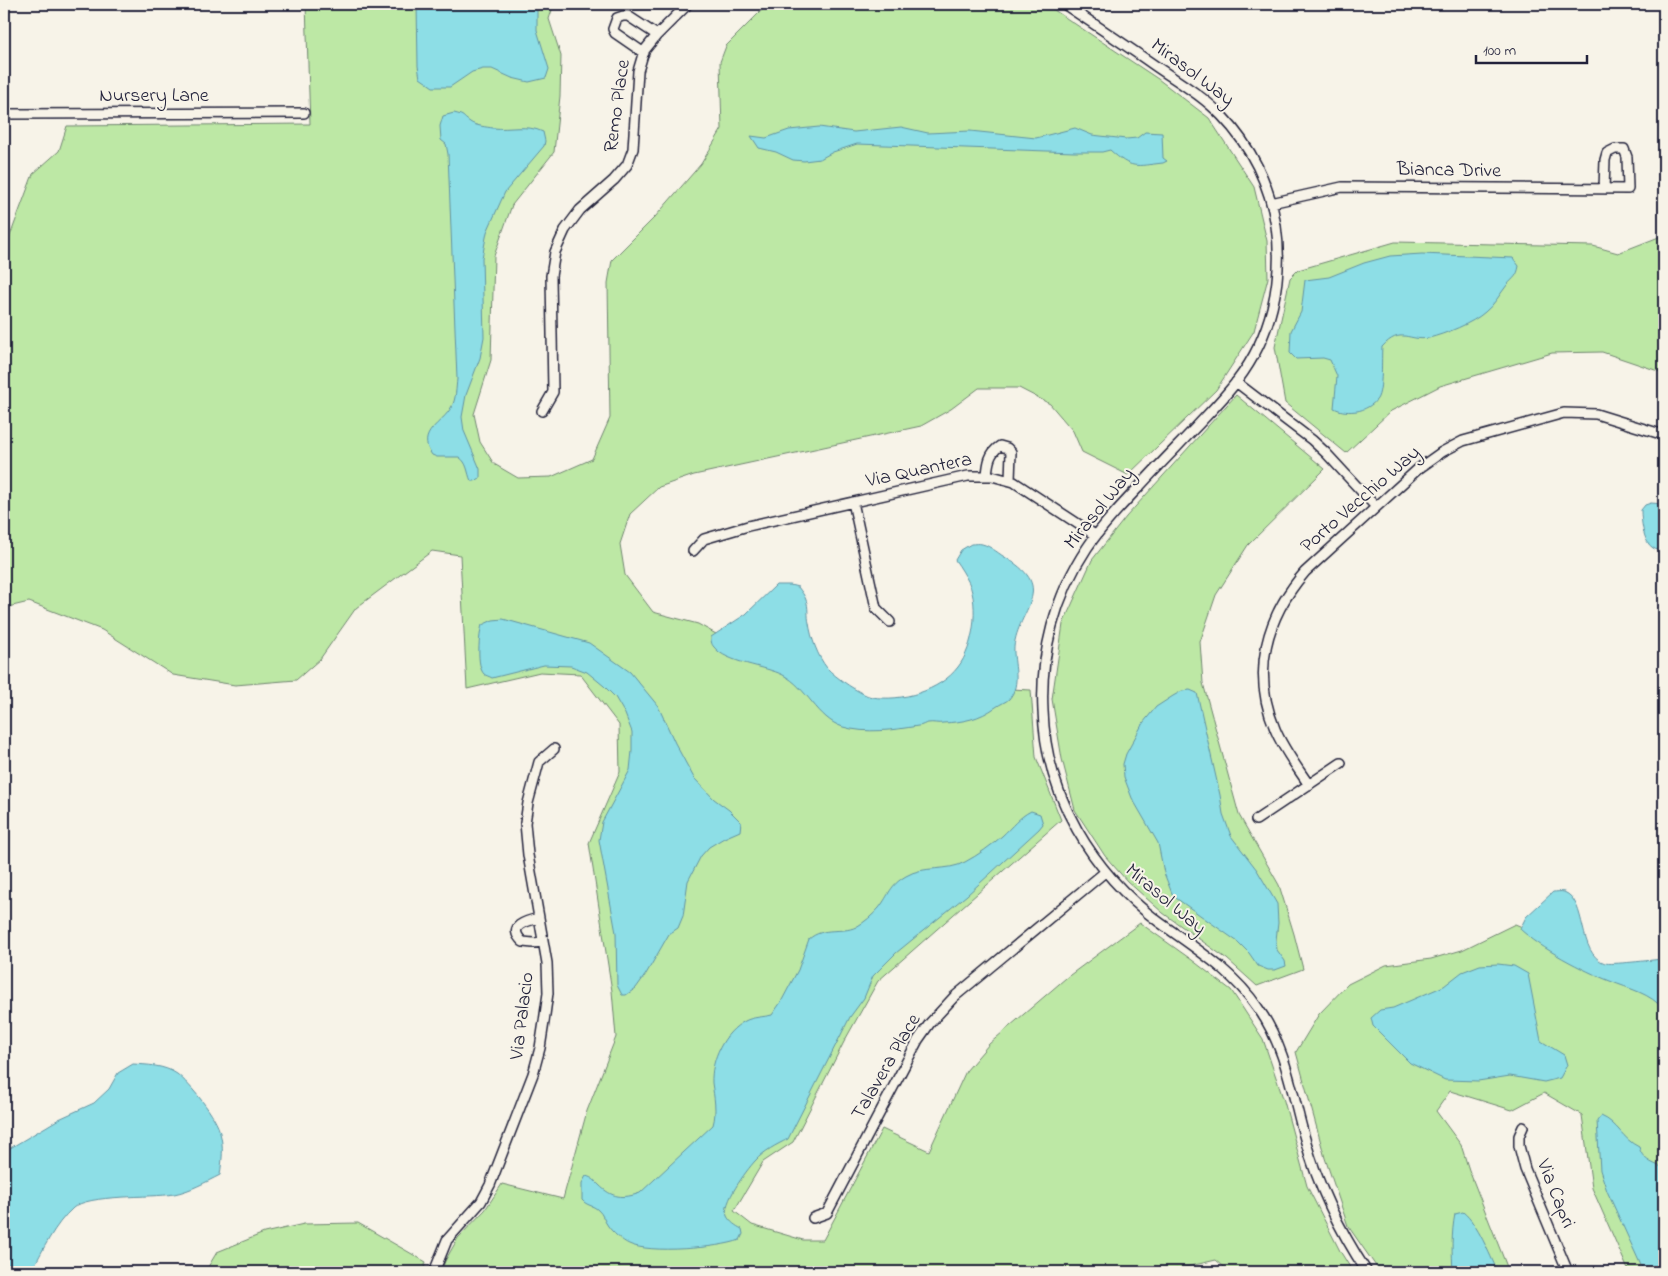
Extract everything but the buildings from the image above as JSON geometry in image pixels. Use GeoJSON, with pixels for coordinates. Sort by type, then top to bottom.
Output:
{"type":"FeatureCollection","features":[{"type":"Feature","properties":{"kind":"street","name":"Remo Place"},"geometry":{"type":"LineString","coordinates":[[542,411],[553,392],[551,276],[555,252],[565,230],[580,210],[614,180],[627,165],[632,148],[638,71],[644,53],[657,35],[688,4]]}},
{"type":"Feature","properties":{"kind":"street","name":"Mirasol Way"},"geometry":{"type":"LineString","coordinates":[[1064,4],[1195,93],[1222,116],[1255,162],[1271,203],[1278,246],[1278,273],[1270,317],[1252,358],[1236,382],[1110,517],[1096,535],[1066,585],[1055,616],[1044,667],[1042,707],[1049,757],[1060,793],[1078,832],[1105,872],[1138,905],[1232,976],[1257,1006],[1274,1033],[1283,1056],[1304,1136],[1319,1181],[1339,1225],[1367,1272]]}},
{"type":"Feature","properties":{"kind":"street"},"geometry":{"type":"LineString","coordinates":[[644,53],[615,33],[613,29],[617,18],[628,16],[657,35]]}},
{"type":"Feature","properties":{"kind":"street","name":"Nursery Lane"},"geometry":{"type":"LineString","coordinates":[[4,114],[304,113]]}},
{"type":"Feature","properties":{"kind":"street","name":"Bianca Drive"},"geometry":{"type":"LineString","coordinates":[[1271,203],[1342,187],[1604,189],[1628,189],[1627,156],[1624,149],[1611,150],[1607,154],[1604,189]]}},
{"type":"Feature","properties":{"kind":"street"},"geometry":{"type":"LineString","coordinates":[[1236,382],[1312,440],[1376,508]]}},
{"type":"Feature","properties":{"kind":"street","name":"Porto Vecchio Way"},"geometry":{"type":"LineString","coordinates":[[1309,785],[1284,747],[1270,715],[1264,680],[1264,664],[1269,633],[1281,604],[1305,572],[1418,469],[1442,452],[1463,441],[1564,413],[1596,414],[1664,435]]}},
{"type":"Feature","properties":{"kind":"street"},"geometry":{"type":"LineString","coordinates":[[987,475],[989,461],[994,450],[1000,446],[1007,448],[1011,452],[1010,480]]}},
{"type":"Feature","properties":{"kind":"street","name":"Via Quantera"},"geometry":{"type":"LineString","coordinates":[[693,550],[704,539],[748,526],[968,476],[987,475],[1010,480],[1022,486],[1096,535]]}},
{"type":"Feature","properties":{"kind":"street","name":"Via Quantera"},"geometry":{"type":"LineString","coordinates":[[854,502],[876,608],[890,622]]}},
{"type":"Feature","properties":{"kind":"street","name":"Via Palacio"},"geometry":{"type":"LineString","coordinates":[[434,1272],[447,1240],[481,1202],[490,1185],[533,1074],[540,1048],[548,993],[547,963],[524,823],[539,762],[554,748]]}},
{"type":"Feature","properties":{"kind":"street"},"geometry":{"type":"LineString","coordinates":[[1256,820],[1341,763]]}},
{"type":"Feature","properties":{"kind":"street","name":"Talavera Place"},"geometry":{"type":"LineString","coordinates":[[813,1218],[827,1213],[918,1040],[930,1023],[954,997],[1105,872]]}},
{"type":"Feature","properties":{"kind":"street"},"geometry":{"type":"LineString","coordinates":[[539,918],[521,923],[518,926],[518,935],[527,944],[543,942]]}},
{"type":"Feature","properties":{"kind":"street","name":"Via Capri"},"geometry":{"type":"LineString","coordinates":[[1523,1127],[1519,1136],[1519,1146],[1525,1169],[1568,1272]]}},
{"type":"Feature","properties":{"kind":"green space"},"geometry":{"type":"Polygon","coordinates":[[[306,4],[554,4],[549,19],[561,56],[560,96],[554,152],[512,205],[494,256],[491,360],[474,414],[480,442],[494,464],[518,478],[551,477],[592,459],[610,418],[608,283],[612,260],[655,217],[701,164],[722,129],[720,62],[726,46],[768,4],[1045,4],[1158,79],[1209,118],[1254,187],[1267,241],[1268,278],[1254,331],[1216,390],[1128,475],[1082,452],[1073,431],[1050,404],[1019,388],[979,388],[951,409],[921,426],[694,475],[659,487],[630,514],[620,544],[625,575],[653,612],[698,624],[833,699],[914,709],[990,688],[1031,690],[1036,757],[1061,820],[878,981],[845,1040],[793,1142],[763,1162],[734,1211],[752,1225],[803,1240],[823,1240],[882,1129],[929,1151],[966,1071],[989,1044],[1066,978],[1140,923],[1231,990],[1263,1039],[1284,1101],[1307,1186],[1340,1251],[1353,1272],[1230,1272],[1216,1260],[1164,1272],[441,1272],[458,1238],[485,1210],[502,1184],[563,1199],[587,1111],[616,1037],[612,991],[589,843],[620,772],[619,725],[580,674],[540,672],[467,689],[460,555],[432,551],[356,608],[320,659],[296,680],[235,685],[173,675],[102,630],[29,602],[4,608],[4,252],[33,174],[59,151],[67,126],[310,124],[306,4]]]}},
{"type":"Feature","properties":{"kind":"green space"},"geometry":{"type":"Polygon","coordinates":[[[1664,235],[1664,373],[1602,352],[1552,353],[1440,386],[1391,411],[1346,453],[1285,403],[1275,347],[1290,278],[1298,270],[1395,242],[1593,246],[1618,253],[1664,235]]]}},
{"type":"Feature","properties":{"kind":"green space"},"geometry":{"type":"Polygon","coordinates":[[[1236,395],[1325,469],[1248,545],[1216,595],[1200,642],[1203,683],[1239,815],[1279,885],[1303,969],[1257,986],[1227,959],[1163,913],[1127,881],[1105,856],[1075,810],[1062,759],[1052,699],[1063,624],[1092,560],[1126,517],[1236,395]]]}},
{"type":"Feature","properties":{"kind":"green space"},"geometry":{"type":"Polygon","coordinates":[[[1515,924],[1544,936],[1664,998],[1664,1272],[1629,1272],[1592,1188],[1582,1115],[1544,1093],[1512,1110],[1450,1091],[1436,1111],[1461,1145],[1509,1272],[1380,1272],[1348,1226],[1325,1158],[1296,1052],[1319,1014],[1348,984],[1386,965],[1431,959],[1462,950],[1515,924]]]}},
{"type":"Feature","properties":{"kind":"green space"},"geometry":{"type":"Polygon","coordinates":[[[358,1223],[426,1262],[423,1272],[205,1272],[217,1252],[264,1233],[304,1224],[358,1223]]]}},
{"type":"Feature","properties":{"kind":"water"},"geometry":{"type":"Polygon","coordinates":[[[417,4],[537,4],[537,30],[549,69],[546,78],[529,82],[512,78],[492,69],[483,69],[472,72],[450,87],[433,87],[420,78],[418,66],[417,4]]]}},
{"type":"Feature","properties":{"kind":"water"},"geometry":{"type":"Polygon","coordinates":[[[454,113],[481,126],[493,128],[531,128],[543,132],[545,141],[544,146],[505,192],[487,232],[482,258],[484,337],[480,358],[466,395],[462,417],[464,431],[480,469],[480,478],[475,481],[471,481],[462,459],[459,457],[437,457],[432,455],[427,440],[428,434],[452,406],[457,379],[448,154],[446,144],[441,140],[440,126],[443,116],[454,113]]]}},
{"type":"Feature","properties":{"kind":"water"},"geometry":{"type":"Polygon","coordinates":[[[819,127],[854,132],[901,127],[928,133],[970,131],[1036,138],[1075,128],[1092,135],[1126,139],[1137,138],[1145,132],[1162,133],[1163,158],[1167,161],[1163,163],[1134,165],[1124,161],[1110,150],[1102,152],[1074,152],[857,144],[833,152],[820,159],[804,161],[793,160],[776,152],[759,148],[751,136],[766,138],[789,130],[819,127]]]}},
{"type":"Feature","properties":{"kind":"water"},"geometry":{"type":"Polygon","coordinates":[[[1422,254],[1513,258],[1519,266],[1516,275],[1494,303],[1473,320],[1451,331],[1429,338],[1395,337],[1382,347],[1379,395],[1371,405],[1363,410],[1348,412],[1334,408],[1337,376],[1330,360],[1323,358],[1296,359],[1290,353],[1291,331],[1301,312],[1305,280],[1329,277],[1364,263],[1390,256],[1422,254]]]}},
{"type":"Feature","properties":{"kind":"water"},"geometry":{"type":"Polygon","coordinates":[[[1651,503],[1664,504],[1664,551],[1654,549],[1650,545],[1643,530],[1641,510],[1645,505],[1651,503]]]}},
{"type":"Feature","properties":{"kind":"water"},"geometry":{"type":"Polygon","coordinates":[[[971,544],[981,544],[989,547],[1008,559],[1022,570],[1030,580],[1032,590],[1031,600],[1017,634],[1014,647],[1016,680],[1013,693],[1006,701],[977,717],[958,722],[926,723],[919,726],[890,730],[871,731],[843,727],[826,717],[791,680],[776,672],[727,657],[714,647],[712,643],[711,637],[746,614],[776,585],[790,585],[798,587],[805,597],[815,647],[824,664],[836,676],[867,696],[895,698],[919,693],[941,683],[950,675],[958,667],[968,649],[973,626],[974,603],[969,583],[955,560],[961,550],[971,544]]]}},
{"type":"Feature","properties":{"kind":"water"},"geometry":{"type":"Polygon","coordinates":[[[503,619],[589,643],[630,672],[658,706],[694,778],[714,799],[741,822],[740,831],[709,847],[701,856],[688,881],[683,916],[678,928],[669,934],[636,988],[626,995],[622,995],[617,985],[616,933],[599,840],[602,822],[630,770],[632,732],[625,714],[615,697],[587,672],[571,666],[544,665],[492,678],[484,674],[481,670],[479,658],[482,625],[493,620],[503,619]]]}},
{"type":"Feature","properties":{"kind":"water"},"geometry":{"type":"Polygon","coordinates":[[[1190,690],[1197,693],[1223,814],[1231,836],[1257,870],[1277,904],[1277,950],[1285,961],[1286,966],[1275,970],[1268,970],[1258,966],[1238,942],[1173,896],[1164,873],[1158,843],[1132,798],[1124,777],[1123,764],[1126,754],[1143,723],[1156,707],[1182,691],[1190,690]]]}},
{"type":"Feature","properties":{"kind":"water"},"geometry":{"type":"Polygon","coordinates":[[[1031,811],[1040,814],[1043,824],[1039,829],[967,895],[896,953],[873,976],[864,998],[850,1017],[788,1139],[770,1148],[759,1157],[746,1172],[731,1196],[726,1210],[727,1216],[733,1224],[742,1229],[743,1234],[740,1240],[684,1249],[639,1247],[626,1243],[617,1236],[608,1226],[600,1212],[582,1200],[582,1183],[586,1176],[592,1178],[608,1193],[613,1195],[623,1197],[640,1193],[713,1125],[715,1109],[712,1074],[720,1047],[731,1032],[745,1021],[772,1015],[798,970],[809,939],[827,931],[856,927],[877,911],[893,887],[906,876],[920,871],[951,867],[965,862],[993,843],[1019,819],[1031,811]]]}},
{"type":"Feature","properties":{"kind":"water"},"geometry":{"type":"Polygon","coordinates":[[[1553,892],[1564,892],[1572,897],[1577,906],[1586,939],[1596,958],[1605,963],[1662,959],[1664,961],[1664,1010],[1646,995],[1599,977],[1575,965],[1539,944],[1520,929],[1526,917],[1553,892]]]}},
{"type":"Feature","properties":{"kind":"water"},"geometry":{"type":"Polygon","coordinates":[[[1498,964],[1514,966],[1528,974],[1541,1041],[1564,1055],[1567,1065],[1560,1078],[1544,1082],[1510,1076],[1478,1081],[1445,1080],[1410,1063],[1373,1026],[1371,1018],[1380,1010],[1393,1008],[1444,986],[1462,972],[1480,965],[1498,964]]]}},
{"type":"Feature","properties":{"kind":"water"},"geometry":{"type":"Polygon","coordinates":[[[133,1064],[155,1066],[172,1071],[196,1093],[218,1126],[222,1143],[220,1175],[180,1193],[105,1198],[81,1204],[73,1208],[60,1222],[31,1272],[4,1272],[4,1153],[59,1119],[94,1103],[109,1089],[118,1073],[133,1064]]]}},
{"type":"Feature","properties":{"kind":"water"},"geometry":{"type":"Polygon","coordinates":[[[1601,1116],[1612,1123],[1628,1140],[1639,1147],[1642,1155],[1664,1170],[1664,1272],[1644,1272],[1607,1191],[1600,1170],[1597,1121],[1601,1116]]]}},
{"type":"Feature","properties":{"kind":"water"},"geometry":{"type":"Polygon","coordinates":[[[1463,1212],[1474,1224],[1498,1272],[1453,1272],[1452,1243],[1455,1214],[1463,1212]]]}}]}
